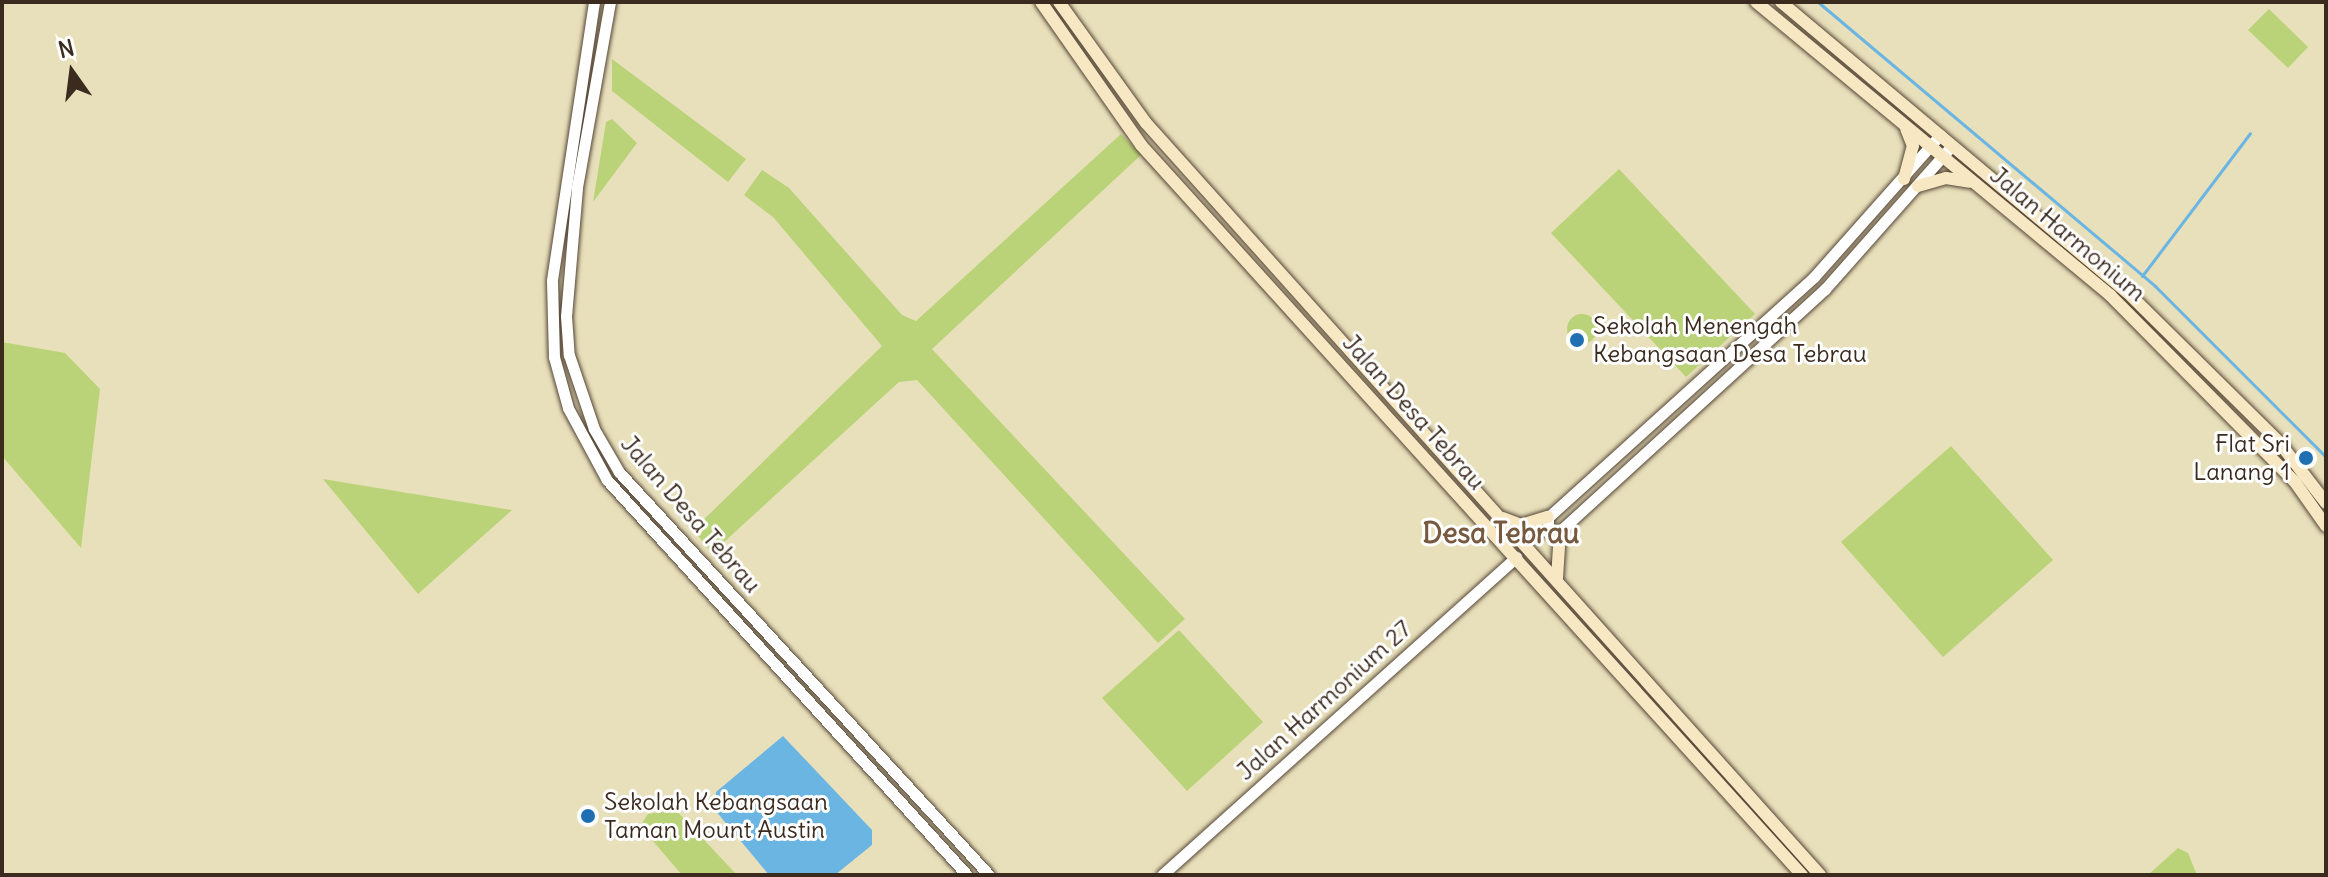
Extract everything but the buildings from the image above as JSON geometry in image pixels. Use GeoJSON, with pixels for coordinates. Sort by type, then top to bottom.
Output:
{"type":"FeatureCollection","features":[{"type":"Feature","properties":{"kind":"main road","name":"Jalan Desa Tebrau"},"geometry":{"type":"LineString","coordinates":[[1041,2],[1141,145],[1802,875]]}},
{"type":"Feature","properties":{"kind":"main road","name":"Jalan Desa Tebrau"},"geometry":{"type":"LineString","coordinates":[[1059,2],[1146,123],[1820,875]]}},
{"type":"Feature","properties":{"kind":"main road","name":"Jalan Harmonium"},"geometry":{"type":"LineString","coordinates":[[1756,2],[2110,295],[2295,482],[2326,526]]}},
{"type":"Feature","properties":{"kind":"main road","name":"Jalan Harmonium"},"geometry":{"type":"LineString","coordinates":[[1781,2],[2127,292],[2279,442],[2326,503]]}},
{"type":"Feature","properties":{"kind":"main road"},"geometry":{"type":"LineString","coordinates":[[1904,179],[1913,146],[1905,126]]}},
{"type":"Feature","properties":{"kind":"main road"},"geometry":{"type":"LineString","coordinates":[[1918,186],[1946,178],[1973,183]]}},
{"type":"Feature","properties":{"kind":"main road"},"geometry":{"type":"LineString","coordinates":[[1497,515],[1521,525],[1548,517]]}},
{"type":"Feature","properties":{"kind":"main road"},"geometry":{"type":"LineString","coordinates":[[1557,580],[1553,550],[1560,531]]}},
{"type":"Feature","properties":{"kind":"street","name":"Jalan Desa Tebrau"},"geometry":{"type":"LineString","coordinates":[[594,2],[562,186],[551,336],[580,436],[648,526],[967,875]]}},
{"type":"Feature","properties":{"kind":"street","name":"Jalan Desa Tebrau"},"geometry":{"type":"LineString","coordinates":[[610,2],[577,188],[567,345],[606,453],[989,875]]}},
{"type":"Feature","properties":{"kind":"street"},"geometry":{"type":"LineString","coordinates":[[1940,135],[1814,277],[1548,517],[1545,528],[1560,531],[1825,289],[1951,146]]}},
{"type":"Feature","properties":{"kind":"street"},"geometry":{"type":"LineString","coordinates":[[648,526],[660,515]]}},
{"type":"Feature","properties":{"kind":"street","name":"Jalan Harmonium 27"},"geometry":{"type":"LineString","coordinates":[[1162,875],[1516,557]]}},
{"type":"Feature","properties":{"kind":"green space"},"geometry":{"type":"Polygon","coordinates":[[[2269,9],[2308,47],[2288,68],[2248,30],[2269,9]]]}},
{"type":"Feature","properties":{"kind":"green space"},"geometry":{"type":"Polygon","coordinates":[[[612,59],[746,159],[728,182],[612,91],[612,59]]]}},
{"type":"Feature","properties":{"kind":"green space"},"geometry":{"type":"Polygon","coordinates":[[[612,119],[637,143],[593,202],[606,122],[612,119]]]}},
{"type":"Feature","properties":{"kind":"green space"},"geometry":{"type":"Polygon","coordinates":[[[1121,134],[1141,155],[932,349],[1185,619],[1158,643],[917,380],[899,382],[712,553],[693,530],[882,346],[773,217],[744,195],[762,170],[789,188],[902,315],[916,321],[1121,134]]]}},
{"type":"Feature","properties":{"kind":"green space"},"geometry":{"type":"Polygon","coordinates":[[[1619,169],[1755,314],[1686,377],[1551,233],[1619,169]]]}},
{"type":"Feature","properties":{"kind":"green space"},"geometry":{"type":"Polygon","coordinates":[[[1582,314],[1593,318],[1597,329],[1593,340],[1582,344],[1571,340],[1567,329],[1571,318],[1582,314]]]}},
{"type":"Feature","properties":{"kind":"green space"},"geometry":{"type":"Polygon","coordinates":[[[2,342],[65,353],[100,389],[81,548],[2,456],[2,342]]]}},
{"type":"Feature","properties":{"kind":"green space"},"geometry":{"type":"Polygon","coordinates":[[[1951,446],[2053,560],[1943,657],[1841,542],[1951,446]]]}},
{"type":"Feature","properties":{"kind":"green space"},"geometry":{"type":"Polygon","coordinates":[[[323,479],[341,482],[512,510],[418,594],[323,479]]]}},
{"type":"Feature","properties":{"kind":"green space"},"geometry":{"type":"Polygon","coordinates":[[[1179,630],[1263,722],[1187,791],[1102,698],[1179,630]]]}},
{"type":"Feature","properties":{"kind":"green space"},"geometry":{"type":"Polygon","coordinates":[[[675,809],[737,875],[682,875],[640,826],[648,814],[675,809]]]}},
{"type":"Feature","properties":{"kind":"green space"},"geometry":{"type":"Polygon","coordinates":[[[2178,848],[2188,853],[2197,875],[2148,875],[2178,848]]]}},
{"type":"Feature","properties":{"kind":"water"},"geometry":{"type":"Polygon","coordinates":[[[783,736],[872,830],[872,845],[835,875],[769,875],[715,810],[716,792],[783,736]]]}},
{"type":"Feature","properties":{"kind":"waterway"},"geometry":{"type":"LineString","coordinates":[[1818,2],[2155,286],[2326,457]]}},
{"type":"Feature","properties":{"kind":"waterway"},"geometry":{"type":"LineString","coordinates":[[2142,276],[2250,133]]}},
{"type":"Feature","properties":{"kind":"place","name":"Sekolah Menengah Kebangsaan Desa Tebrau"},"geometry":{"type":"Point","coordinates":[1577,340]}},
{"type":"Feature","properties":{"kind":"place","name":"Flat Sri Lanang 1"},"geometry":{"type":"Point","coordinates":[2306,458]}},
{"type":"Feature","properties":{"kind":"place","name":"Sekolah Kebangsaan Taman Mount Austin"},"geometry":{"type":"Point","coordinates":[588,816]}},
{"type":"Feature","properties":{"kind":"district","name":"Desa Tebrau"},"geometry":{"type":"Point","coordinates":[1501,533]}}]}
